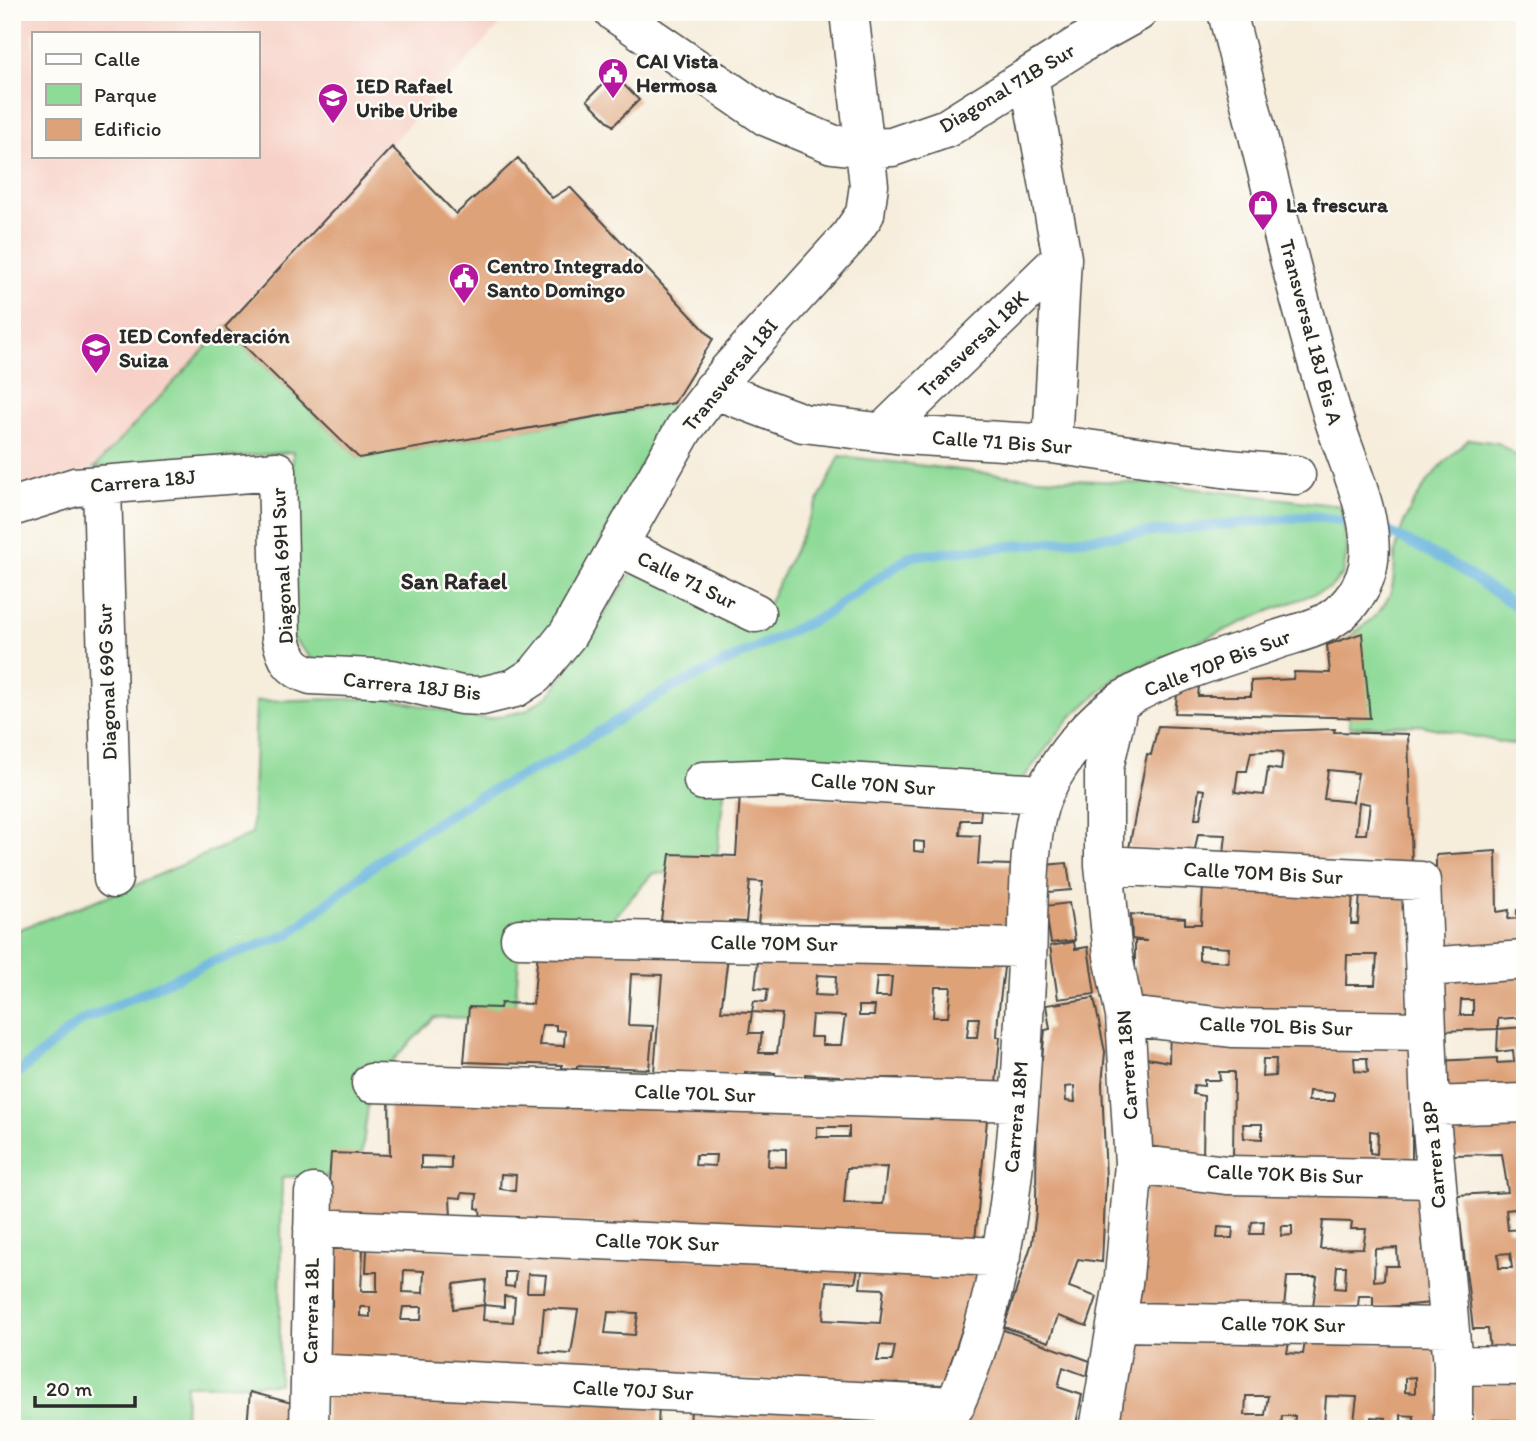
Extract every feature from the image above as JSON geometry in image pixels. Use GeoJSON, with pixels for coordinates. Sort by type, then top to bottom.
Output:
{"type":"FeatureCollection","features":[{"type":"Feature","properties":{"kind":"street","name":"Diagonal 71B Sur"},"geometry":{"type":"LineString","coordinates":[[614,12],[766,117],[832,144],[866,148],[892,147],[947,128],[1127,15]]}},
{"type":"Feature","properties":{"kind":"street","name":"Transversal 18I"},"geometry":{"type":"LineString","coordinates":[[535,675],[568,634],[684,429],[713,389],[849,237],[865,214],[869,185],[849,12]]}},
{"type":"Feature","properties":{"kind":"street","name":"Transversal 18J Bis A"},"geometry":{"type":"LineString","coordinates":[[1227,12],[1331,410],[1361,503],[1368,556]]}},
{"type":"Feature","properties":{"kind":"street"},"geometry":{"type":"LineString","coordinates":[[1029,77],[1062,258],[1052,444]]}},
{"type":"Feature","properties":{"kind":"street","name":"Transversal 18K"},"geometry":{"type":"LineString","coordinates":[[885,430],[1062,258]]}},
{"type":"Feature","properties":{"kind":"street","name":"Calle 71 Bis Sur"},"geometry":{"type":"LineString","coordinates":[[713,389],[791,421],[885,430],[903,435],[1052,444],[1215,467],[1296,475]]}},
{"type":"Feature","properties":{"kind":"street","name":"Carrera 18J"},"geometry":{"type":"LineString","coordinates":[[12,507],[75,487],[277,471]]}},
{"type":"Feature","properties":{"kind":"street","name":"Diagonal 69H Sur"},"geometry":{"type":"LineString","coordinates":[[277,471],[281,638],[288,662]]}},
{"type":"Feature","properties":{"kind":"street","name":"Diagonal 69G Sur"},"geometry":{"type":"LineString","coordinates":[[102,486],[113,879]]}},
{"type":"Feature","properties":{"kind":"street","name":"Calle 71 Sur"},"geometry":{"type":"LineString","coordinates":[[618,546],[756,613]]}},
{"type":"Feature","properties":{"kind":"street","name":"Calle 70P Bis Sur"},"geometry":{"type":"LineString","coordinates":[[1043,794],[1091,726],[1119,702],[1184,672],[1330,620],[1350,602],[1368,556]]}},
{"type":"Feature","properties":{"kind":"street","name":"Carrera 18J Bis"},"geometry":{"type":"LineString","coordinates":[[288,662],[311,675],[392,680],[482,696],[515,688],[535,675]]}},
{"type":"Feature","properties":{"kind":"street","name":"Carrera 18N"},"geometry":{"type":"LineString","coordinates":[[1099,1429],[1118,1322],[1135,1164],[1125,1016],[1113,956],[1104,866],[1104,768],[1119,702]]}},
{"type":"Feature","properties":{"kind":"street","name":"Calle 70N Sur"},"geometry":{"type":"LineString","coordinates":[[703,781],[781,778],[1043,794]]}},
{"type":"Feature","properties":{"kind":"street","name":"Carrera 18M"},"geometry":{"type":"LineString","coordinates":[[949,1417],[983,1333],[1002,1257],[1019,1102],[1034,838],[1043,794]]}},
{"type":"Feature","properties":{"kind":"street","name":"Calle 70M Bis Sur"},"geometry":{"type":"LineString","coordinates":[[1104,866],[1421,881]]}},
{"type":"Feature","properties":{"kind":"street","name":"Carrera 18P"},"geometry":{"type":"LineString","coordinates":[[1421,881],[1430,1106],[1453,1365],[1453,1429]]}},
{"type":"Feature","properties":{"kind":"street","name":"Calle 70M Sur"},"geometry":{"type":"LineString","coordinates":[[520,938],[1027,948]]}},
{"type":"Feature","properties":{"kind":"street"},"geometry":{"type":"LineString","coordinates":[[1425,967],[1525,960]]}},
{"type":"Feature","properties":{"kind":"street","name":"Calle 70L Bis Sur"},"geometry":{"type":"LineString","coordinates":[[1125,1016],[1234,1028],[1427,1031]]}},
{"type":"Feature","properties":{"kind":"street","name":"Calle 70L Sur"},"geometry":{"type":"LineString","coordinates":[[371,1083],[1019,1102]]}},
{"type":"Feature","properties":{"kind":"street"},"geometry":{"type":"LineString","coordinates":[[1430,1106],[1525,1103]]}},
{"type":"Feature","properties":{"kind":"street","name":"Calle 70K Bis Sur"},"geometry":{"type":"LineString","coordinates":[[1135,1164],[1227,1175],[1436,1179]]}},
{"type":"Feature","properties":{"kind":"street","name":"Calle 70K Sur"},"geometry":{"type":"LineString","coordinates":[[313,1210],[1002,1257]]}},
{"type":"Feature","properties":{"kind":"street","name":"Carrera 18L"},"geometry":{"type":"LineString","coordinates":[[309,1429],[313,1210]]}},
{"type":"Feature","properties":{"kind":"street","name":"Calle 70K Sur"},"geometry":{"type":"LineString","coordinates":[[1118,1322],[1449,1327]]}},
{"type":"Feature","properties":{"kind":"street"},"geometry":{"type":"LineString","coordinates":[[1453,1365],[1525,1366]]}},
{"type":"Feature","properties":{"kind":"street","name":"Calle 70J Sur"},"geometry":{"type":"LineString","coordinates":[[310,1373],[949,1417]]}},
{"type":"Feature","properties":{"kind":"shaded area"},"geometry":{"type":"Polygon","coordinates":[[[12,12],[512,12],[94,468],[12,493],[12,12]]]}},
{"type":"Feature","properties":{"kind":"green space"},"geometry":{"type":"Polygon","coordinates":[[[225,327],[359,458],[674,403],[552,634],[534,658],[489,683],[321,669],[286,631],[293,452],[94,468],[225,327]]]}},
{"type":"Feature","properties":{"kind":"green space"},"geometry":{"type":"Polygon","coordinates":[[[1469,439],[1498,443],[1525,462],[1525,747],[1419,725],[1350,727],[1341,643],[1369,622],[1386,602],[1392,589],[1396,550],[1406,517],[1433,475],[1469,439]]]}},
{"type":"Feature","properties":{"kind":"green space"},"geometry":{"type":"Polygon","coordinates":[[[840,456],[1020,477],[1154,484],[1342,506],[1347,551],[1343,574],[1330,588],[1269,611],[1118,676],[1070,718],[1021,781],[727,765],[715,875],[653,873],[597,937],[521,933],[514,1019],[435,1017],[371,1083],[359,1175],[282,1177],[279,1384],[186,1385],[185,1429],[12,1429],[12,932],[129,888],[252,834],[256,701],[384,698],[486,719],[525,711],[550,694],[635,568],[758,625],[840,456]]]}},
{"type":"Feature","properties":{"kind":"building","name":"CAI Vista Hermosa"},"geometry":{"type":"Polygon","coordinates":[[[613,74],[639,100],[613,126],[587,100],[613,74]]]}},
{"type":"Feature","properties":{"kind":"building","name":"Centro Integrado Santo Domingo"},"geometry":{"type":"Polygon","coordinates":[[[392,147],[456,214],[518,158],[552,198],[570,187],[713,339],[674,403],[359,458],[225,327],[392,147]]]}},
{"type":"Feature","properties":{"kind":"building"},"geometry":{"type":"Polygon","coordinates":[[[1362,633],[1370,718],[1175,713],[1177,695],[1184,689],[1199,686],[1198,696],[1251,696],[1251,681],[1293,679],[1294,672],[1330,673],[1327,645],[1362,633]]]}},
{"type":"Feature","properties":{"kind":"building"},"geometry":{"type":"Polygon","coordinates":[[[1158,726],[1275,731],[1335,729],[1334,732],[1408,734],[1412,865],[1224,853],[1226,835],[1198,834],[1194,854],[1129,848],[1147,754],[1151,755],[1158,726]],[[1251,752],[1247,771],[1238,771],[1235,792],[1264,795],[1268,768],[1281,770],[1283,752],[1251,752]],[[1328,770],[1324,799],[1353,802],[1358,773],[1328,770]],[[1199,789],[1195,819],[1200,819],[1205,790],[1199,789]],[[1359,802],[1356,834],[1366,834],[1370,804],[1359,802]]]}},
{"type":"Feature","properties":{"kind":"building"},"geometry":{"type":"Polygon","coordinates":[[[740,794],[770,798],[982,801],[980,820],[961,820],[960,835],[980,836],[978,864],[1012,865],[1009,930],[940,928],[940,925],[758,924],[763,882],[750,881],[746,922],[729,921],[728,925],[661,920],[670,854],[736,856],[740,794]],[[914,841],[914,851],[924,852],[924,842],[914,841]]]}},
{"type":"Feature","properties":{"kind":"building"},"geometry":{"type":"Polygon","coordinates":[[[1496,851],[1497,912],[1509,910],[1508,919],[1517,918],[1517,910],[1525,910],[1525,941],[1436,949],[1436,855],[1496,851]]]}},
{"type":"Feature","properties":{"kind":"building"},"geometry":{"type":"Polygon","coordinates":[[[1067,863],[1071,890],[1048,892],[1045,865],[1067,863]]]}},
{"type":"Feature","properties":{"kind":"building"},"geometry":{"type":"Polygon","coordinates":[[[1203,886],[1353,892],[1351,924],[1358,924],[1360,892],[1407,894],[1407,1020],[1313,1016],[1135,1001],[1135,941],[1147,941],[1132,939],[1131,914],[1185,918],[1185,924],[1201,924],[1203,886]],[[1199,946],[1199,960],[1228,962],[1229,948],[1199,946]],[[1347,955],[1346,985],[1375,985],[1377,955],[1347,955]]]}},
{"type":"Feature","properties":{"kind":"building"},"geometry":{"type":"Polygon","coordinates":[[[1069,903],[1075,940],[1051,943],[1045,906],[1069,903]]]}},
{"type":"Feature","properties":{"kind":"building"},"geometry":{"type":"Polygon","coordinates":[[[539,941],[729,949],[721,1011],[752,1012],[754,1001],[766,1002],[768,989],[755,988],[759,953],[1006,951],[998,1017],[997,1037],[1000,1037],[996,1084],[899,1081],[899,1078],[839,1079],[839,1076],[805,1074],[805,1078],[775,1077],[775,1073],[745,1072],[745,1075],[654,1072],[662,975],[631,974],[628,1025],[653,1026],[649,1069],[577,1066],[577,1069],[562,1068],[562,1065],[464,1062],[469,1007],[500,1008],[501,1003],[533,1004],[539,941]],[[817,975],[815,995],[835,996],[836,976],[817,975]],[[877,977],[875,997],[890,997],[892,977],[877,977]],[[935,987],[933,1017],[948,1017],[951,987],[935,987]],[[859,1006],[859,1016],[874,1016],[875,1006],[859,1006]],[[752,1012],[749,1033],[762,1033],[759,1053],[777,1053],[782,1014],[752,1012]],[[812,1015],[810,1037],[822,1037],[822,1045],[841,1045],[845,1016],[812,1015]],[[969,1018],[967,1037],[977,1037],[979,1018],[969,1018]],[[542,1025],[539,1045],[564,1046],[565,1031],[556,1030],[556,1025],[542,1025]]]}},
{"type":"Feature","properties":{"kind":"building"},"geometry":{"type":"Polygon","coordinates":[[[1074,942],[1075,949],[1088,947],[1095,994],[1058,999],[1050,946],[1074,942]]]}},
{"type":"Feature","properties":{"kind":"building"},"geometry":{"type":"Polygon","coordinates":[[[1439,971],[1525,973],[1525,1017],[1498,1019],[1498,1029],[1438,1031],[1439,971]],[[1461,1000],[1460,1015],[1473,1015],[1473,1000],[1461,1000]]]}},
{"type":"Feature","properties":{"kind":"building"},"geometry":{"type":"Polygon","coordinates":[[[1094,998],[1105,1052],[1102,1084],[1106,1179],[1102,1262],[1078,1259],[1069,1287],[1097,1297],[1087,1326],[1058,1316],[1049,1342],[1004,1327],[1032,1243],[1036,1212],[1037,1060],[1042,1059],[1045,1030],[1050,1029],[1046,1005],[1094,998]],[[1074,1086],[1065,1087],[1066,1101],[1075,1102],[1074,1086]]]}},
{"type":"Feature","properties":{"kind":"building"},"geometry":{"type":"Polygon","coordinates":[[[1525,1027],[1525,1090],[1437,1091],[1437,1061],[1497,1058],[1497,1063],[1514,1062],[1513,1050],[1497,1052],[1498,1029],[1525,1027]]]}},
{"type":"Feature","properties":{"kind":"building"},"geometry":{"type":"Polygon","coordinates":[[[1170,1032],[1412,1039],[1412,1163],[1233,1160],[1234,1072],[1219,1072],[1220,1080],[1204,1080],[1204,1086],[1194,1085],[1193,1094],[1204,1096],[1203,1158],[1149,1151],[1147,1058],[1169,1062],[1170,1032]],[[1354,1058],[1355,1071],[1368,1072],[1367,1058],[1354,1058]],[[1263,1059],[1262,1077],[1275,1076],[1276,1059],[1263,1059]],[[1309,1091],[1308,1101],[1334,1101],[1334,1093],[1309,1091]],[[1243,1124],[1244,1138],[1262,1139],[1262,1124],[1243,1124]],[[1370,1131],[1370,1153],[1377,1154],[1378,1132],[1370,1131]]]}},
{"type":"Feature","properties":{"kind":"building"},"geometry":{"type":"Polygon","coordinates":[[[389,1093],[988,1110],[975,1240],[481,1219],[480,1209],[476,1208],[477,1194],[462,1193],[461,1198],[450,1197],[451,1218],[327,1213],[331,1153],[390,1155],[389,1093]],[[817,1127],[817,1137],[849,1137],[849,1127],[817,1127]],[[769,1148],[768,1166],[786,1167],[786,1149],[769,1148]],[[696,1155],[695,1165],[715,1166],[716,1155],[696,1155]],[[421,1156],[421,1168],[451,1169],[451,1157],[421,1156]],[[887,1167],[847,1168],[844,1203],[883,1204],[887,1167]],[[501,1174],[500,1189],[515,1191],[516,1175],[501,1174]]]}},
{"type":"Feature","properties":{"kind":"building"},"geometry":{"type":"Polygon","coordinates":[[[1525,1120],[1525,1208],[1506,1210],[1508,1230],[1525,1229],[1525,1350],[1490,1351],[1488,1329],[1473,1329],[1457,1195],[1508,1192],[1502,1154],[1453,1155],[1449,1123],[1525,1120]],[[1510,1253],[1498,1254],[1499,1268],[1512,1268],[1510,1253]]]}},
{"type":"Feature","properties":{"kind":"building"},"geometry":{"type":"Polygon","coordinates":[[[1147,1181],[1420,1193],[1423,1248],[1432,1303],[1373,1308],[1373,1296],[1359,1296],[1358,1306],[1313,1306],[1317,1277],[1287,1277],[1284,1308],[1193,1311],[1133,1302],[1147,1181]],[[1264,1221],[1252,1222],[1250,1234],[1263,1234],[1264,1221]],[[1323,1221],[1320,1249],[1363,1248],[1366,1229],[1351,1229],[1352,1222],[1323,1221]],[[1282,1226],[1281,1236],[1292,1235],[1292,1226],[1282,1226]],[[1218,1227],[1217,1238],[1232,1238],[1233,1228],[1218,1227]],[[1397,1248],[1375,1249],[1374,1281],[1384,1280],[1385,1266],[1398,1266],[1397,1248]],[[1337,1266],[1335,1288],[1345,1289],[1346,1266],[1337,1266]]]}},
{"type":"Feature","properties":{"kind":"building"},"geometry":{"type":"Polygon","coordinates":[[[332,1248],[363,1249],[361,1291],[377,1291],[377,1272],[366,1272],[367,1249],[859,1263],[855,1283],[826,1281],[823,1320],[880,1323],[884,1289],[860,1288],[863,1263],[982,1272],[943,1385],[873,1382],[873,1385],[324,1364],[332,1306],[332,1248]],[[404,1270],[403,1292],[423,1293],[424,1271],[404,1270]],[[505,1272],[505,1286],[514,1287],[516,1272],[505,1272]],[[528,1274],[527,1292],[544,1292],[546,1275],[528,1274]],[[486,1280],[454,1284],[453,1309],[484,1305],[486,1280]],[[504,1296],[504,1307],[484,1305],[483,1320],[513,1322],[515,1297],[504,1296]],[[360,1307],[360,1316],[370,1317],[370,1307],[360,1307]],[[403,1307],[401,1320],[421,1320],[422,1307],[403,1307]],[[544,1308],[540,1352],[571,1354],[578,1310],[544,1308]],[[608,1312],[605,1333],[635,1335],[638,1313],[608,1312]],[[880,1345],[877,1361],[892,1361],[895,1346],[880,1345]]]}},
{"type":"Feature","properties":{"kind":"building"},"geometry":{"type":"Polygon","coordinates":[[[1001,1329],[1090,1361],[1087,1376],[1063,1367],[1058,1387],[1082,1395],[1075,1429],[962,1429],[1001,1329]]]}},
{"type":"Feature","properties":{"kind":"building"},"geometry":{"type":"Polygon","coordinates":[[[1127,1331],[1289,1342],[1287,1353],[1303,1354],[1305,1342],[1435,1344],[1438,1429],[1414,1429],[1414,1416],[1401,1415],[1401,1429],[1384,1429],[1386,1418],[1371,1417],[1370,1429],[1353,1429],[1357,1397],[1326,1396],[1324,1426],[1334,1429],[1114,1429],[1127,1331]],[[1415,1377],[1405,1378],[1405,1392],[1415,1393],[1415,1377]],[[1246,1396],[1245,1415],[1265,1415],[1268,1396],[1246,1396]],[[1282,1416],[1281,1426],[1294,1426],[1295,1416],[1282,1416]]]}},
{"type":"Feature","properties":{"kind":"building"},"geometry":{"type":"Polygon","coordinates":[[[1469,1379],[1525,1380],[1525,1429],[1509,1429],[1510,1420],[1492,1420],[1492,1429],[1472,1429],[1469,1379]]]}},
{"type":"Feature","properties":{"kind":"building"},"geometry":{"type":"Polygon","coordinates":[[[326,1390],[659,1401],[658,1429],[513,1429],[513,1426],[507,1426],[508,1429],[326,1429],[326,1390]]]}},
{"type":"Feature","properties":{"kind":"building"},"geometry":{"type":"Polygon","coordinates":[[[250,1392],[303,1406],[301,1429],[247,1427],[250,1392]]]}},
{"type":"Feature","properties":{"kind":"building"},"geometry":{"type":"Polygon","coordinates":[[[691,1407],[920,1415],[920,1427],[690,1429],[691,1407]]]}},
{"type":"Feature","properties":{"kind":"waterway"},"geometry":{"type":"LineString","coordinates":[[12,1078],[79,1022],[206,964],[289,934],[394,849],[474,799],[554,760],[658,695],[824,615],[911,556],[1311,516],[1359,523]]}},
{"type":"Feature","properties":{"kind":"waterway"},"geometry":{"type":"LineString","coordinates":[[1377,526],[1454,565],[1525,612]]}},
{"type":"Feature","properties":{"kind":"place","name":"CAI Vista Hermosa"},"geometry":{"type":"Point","coordinates":[613,100]}},
{"type":"Feature","properties":{"kind":"place","name":"IED Rafael Uribe Uribe"},"geometry":{"type":"Point","coordinates":[333,125]}},
{"type":"Feature","properties":{"kind":"place","name":"La frescura"},"geometry":{"type":"Point","coordinates":[1263,232]}},
{"type":"Feature","properties":{"kind":"place","name":"Centro Integrado Santo Domingo"},"geometry":{"type":"Point","coordinates":[464,305]}},
{"type":"Feature","properties":{"kind":"place","name":"IED Confederación Suiza"},"geometry":{"type":"Point","coordinates":[96,375]}},
{"type":"Feature","properties":{"kind":"district","name":"San Rafael"},"geometry":{"type":"Point","coordinates":[454,581]}}]}
